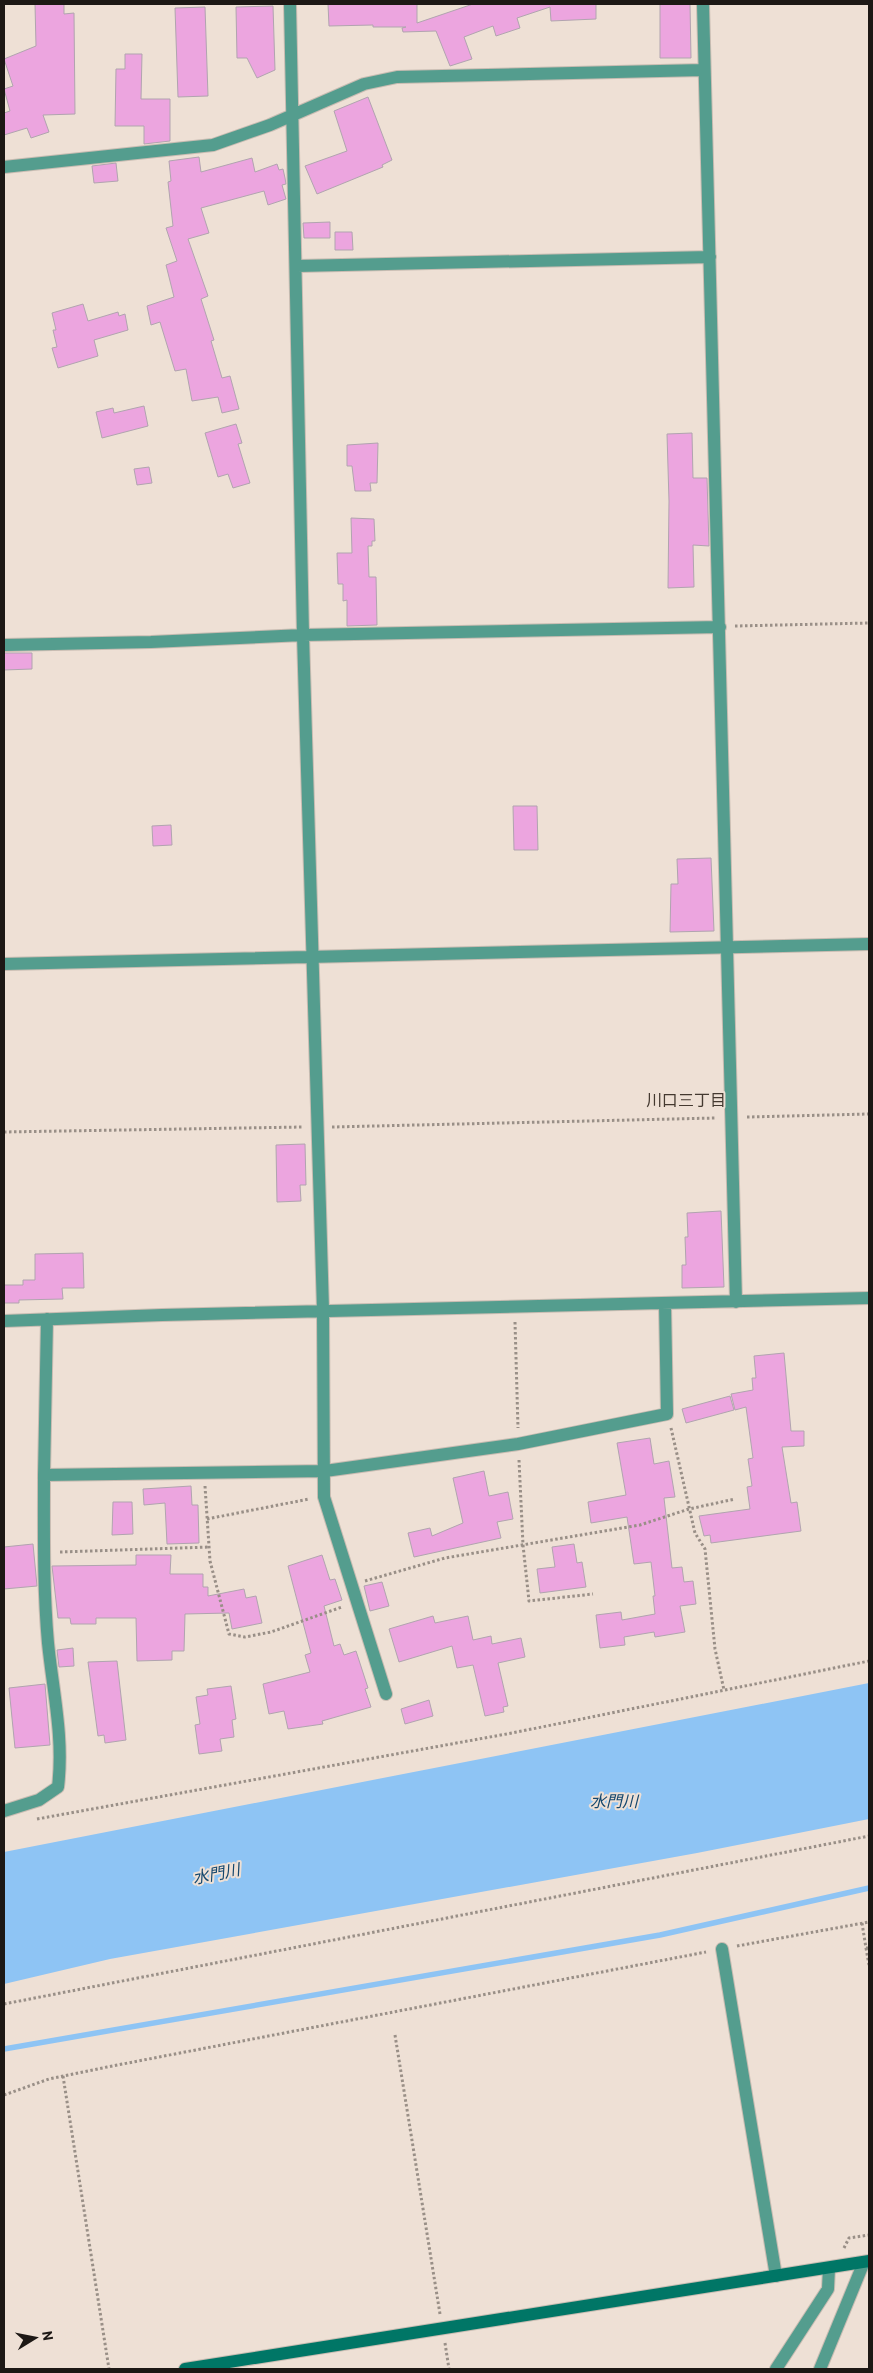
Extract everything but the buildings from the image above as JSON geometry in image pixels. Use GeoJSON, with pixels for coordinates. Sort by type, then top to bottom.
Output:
{"type":"FeatureCollection","features":[{"type":"Feature","properties":{"kind":"street"},"geometry":{"type":"LineString","coordinates":[[290,4],[304,636],[323,1310],[324,1497],[386,1694]]}},
{"type":"Feature","properties":{"kind":"street"},"geometry":{"type":"LineString","coordinates":[[703,4],[736,1302]]}},
{"type":"Feature","properties":{"kind":"street"},"geometry":{"type":"LineString","coordinates":[[4,167],[213,145],[364,84],[397,77],[704,70]]}},
{"type":"Feature","properties":{"kind":"street"},"geometry":{"type":"LineString","coordinates":[[296,266],[710,257]]}},
{"type":"Feature","properties":{"kind":"street"},"geometry":{"type":"LineString","coordinates":[[4,645],[720,627]]}},
{"type":"Feature","properties":{"kind":"street"},"geometry":{"type":"LineString","coordinates":[[4,964],[313,959],[869,944]]}},
{"type":"Feature","properties":{"kind":"street"},"geometry":{"type":"LineString","coordinates":[[4,1321],[323,1310],[869,1298]]}},
{"type":"Feature","properties":{"kind":"street"},"geometry":{"type":"LineString","coordinates":[[44,1475],[325,1471],[518,1444],[667,1414],[664,1304]]}},
{"type":"Feature","properties":{"kind":"street"},"geometry":{"type":"LineString","coordinates":[[4,1811],[39,1800],[58,1788],[60,1767],[58,1713],[48,1644],[44,1553],[47,1319]]}},
{"type":"Feature","properties":{"kind":"street"},"geometry":{"type":"LineString","coordinates":[[722,1948],[776,2276]]}},
{"type":"Feature","properties":{"kind":"street"},"geometry":{"type":"LineString","coordinates":[[185,2369],[867,2262]]}},
{"type":"Feature","properties":{"kind":"street"},"geometry":{"type":"LineString","coordinates":[[820,2369],[867,2262]]}},
{"type":"Feature","properties":{"kind":"street"},"geometry":{"type":"LineString","coordinates":[[776,2369],[828,2289],[835,2267]]}},
{"type":"Feature","properties":{"kind":"path"},"geometry":{"type":"LineString","coordinates":[[720,627],[869,623]]}},
{"type":"Feature","properties":{"kind":"path"},"geometry":{"type":"LineString","coordinates":[[4,1132],[317,1127],[869,1114]]}},
{"type":"Feature","properties":{"kind":"path"},"geometry":{"type":"LineString","coordinates":[[517,1307],[514,1324],[518,1444],[523,1545],[529,1601],[593,1594]]}},
{"type":"Feature","properties":{"kind":"path"},"geometry":{"type":"LineString","coordinates":[[667,1414],[689,1510],[696,1533],[705,1549],[715,1649],[724,1690]]}},
{"type":"Feature","properties":{"kind":"path"},"geometry":{"type":"LineString","coordinates":[[204,1473],[210,1561],[229,1634],[245,1638],[271,1632],[357,1602]]}},
{"type":"Feature","properties":{"kind":"path"},"geometry":{"type":"LineString","coordinates":[[207,1519],[324,1497]]}},
{"type":"Feature","properties":{"kind":"path"},"geometry":{"type":"LineString","coordinates":[[351,1585],[446,1558],[605,1533],[735,1499]]}},
{"type":"Feature","properties":{"kind":"path"},"geometry":{"type":"LineString","coordinates":[[44,1553],[209,1547]]}},
{"type":"Feature","properties":{"kind":"path"},"geometry":{"type":"LineString","coordinates":[[28,1819],[512,1733],[869,1660]]}},
{"type":"Feature","properties":{"kind":"path"},"geometry":{"type":"LineString","coordinates":[[4,2004],[869,1836]]}},
{"type":"Feature","properties":{"kind":"path"},"geometry":{"type":"LineString","coordinates":[[4,2095],[63,2076],[722,1948],[869,1922]]}},
{"type":"Feature","properties":{"kind":"path"},"geometry":{"type":"LineString","coordinates":[[862,1923],[868,1948],[869,1966]]}},
{"type":"Feature","properties":{"kind":"path"},"geometry":{"type":"LineString","coordinates":[[395,2035],[449,2369]]}},
{"type":"Feature","properties":{"kind":"path"},"geometry":{"type":"LineString","coordinates":[[63,2076],[109,2369]]}},
{"type":"Feature","properties":{"kind":"path"},"geometry":{"type":"LineString","coordinates":[[835,2267],[849,2238],[869,2234]]}},
{"type":"Feature","properties":{"kind":"water","name":"水門川"},"geometry":{"type":"Polygon","coordinates":[[[869,1683],[869,1819],[697,1853],[110,1959],[4,1984],[4,1852],[869,1683]]]}},
{"type":"Feature","properties":{"kind":"waterway"},"geometry":{"type":"LineString","coordinates":[[4,2049],[660,1935],[869,1888]]}},
{"type":"Feature","properties":{"kind":"district","name":"川口三丁目"},"geometry":{"type":"Point","coordinates":[686,1099]}}]}
